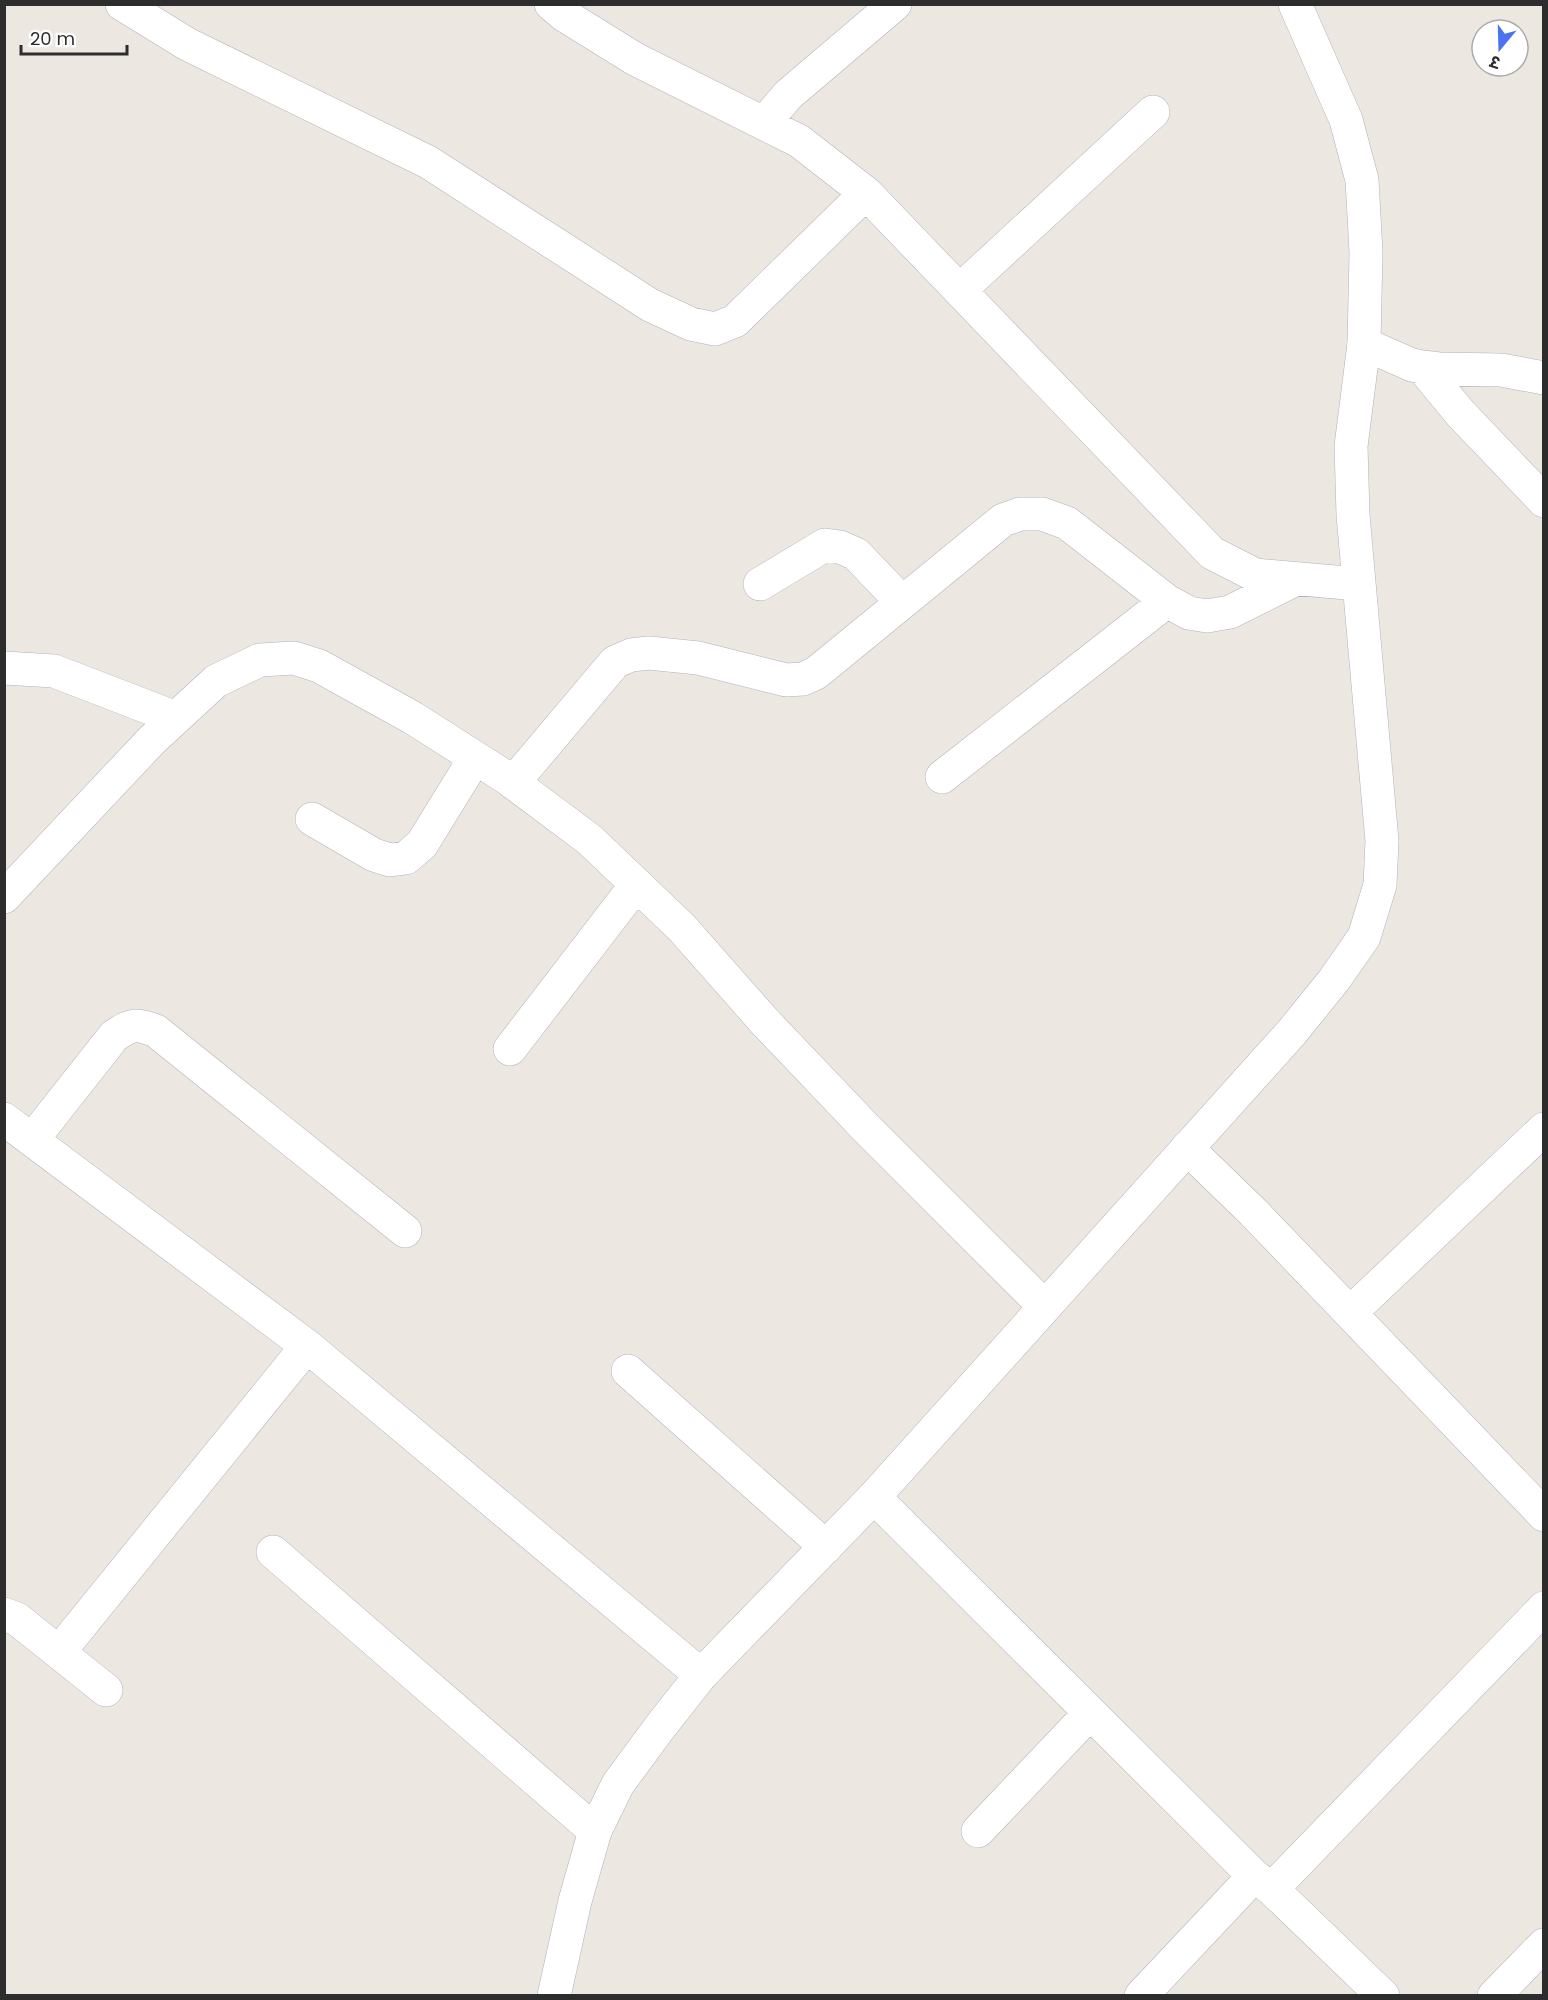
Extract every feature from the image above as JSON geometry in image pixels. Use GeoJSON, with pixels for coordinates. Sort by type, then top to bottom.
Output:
{"type":"FeatureCollection","features":[{"type":"Feature","properties":{"kind":"street"},"geometry":{"type":"LineString","coordinates":[[122,4],[187,44],[428,162],[650,305],[691,324],[715,329],[735,321],[866,193]]}},
{"type":"Feature","properties":{"kind":"street"},"geometry":{"type":"LineString","coordinates":[[551,4],[564,15],[635,59],[799,141],[866,193],[1212,553],[1255,575],[1358,584]]}},
{"type":"Feature","properties":{"kind":"street"},"geometry":{"type":"LineString","coordinates":[[764,123],[795,88],[895,4]]}},
{"type":"Feature","properties":{"kind":"street"},"geometry":{"type":"LineString","coordinates":[[554,1995],[595,1831],[618,1784],[701,1675],[874,1497],[1292,1032],[1334,980],[1364,937],[1380,885],[1382,841],[1353,515],[1351,446],[1364,344],[1366,252],[1362,180],[1346,120],[1295,4]]}},
{"type":"Feature","properties":{"kind":"street"},"geometry":{"type":"LineString","coordinates":[[960,290],[1154,112]]}},
{"type":"Feature","properties":{"kind":"street"},"geometry":{"type":"LineString","coordinates":[[1364,344],[1412,365],[1422,367],[1502,370],[1544,378]]}},
{"type":"Feature","properties":{"kind":"street"},"geometry":{"type":"LineString","coordinates":[[1422,367],[1460,413],[1544,501]]}},
{"type":"Feature","properties":{"kind":"street"},"geometry":{"type":"LineString","coordinates":[[513,783],[615,662],[631,655],[649,653],[698,657],[786,680],[803,679],[816,673],[1003,520],[1020,514],[1042,514],[1067,523],[1167,601],[1189,613],[1207,616],[1230,612],[1296,579]]}},
{"type":"Feature","properties":{"kind":"street"},"geometry":{"type":"LineString","coordinates":[[760,584],[825,545],[840,547],[856,554],[902,602]]}},
{"type":"Feature","properties":{"kind":"street"},"geometry":{"type":"LineString","coordinates":[[942,777],[1167,601]]}},
{"type":"Feature","properties":{"kind":"street"},"geometry":{"type":"LineString","coordinates":[[4,897],[151,741],[216,681],[260,660],[294,658],[319,666],[413,718],[513,783],[590,840],[682,928],[765,1022],[867,1129],[1044,1306]]}},
{"type":"Feature","properties":{"kind":"street"},"geometry":{"type":"LineString","coordinates":[[4,668],[54,671],[176,718]]}},
{"type":"Feature","properties":{"kind":"street"},"geometry":{"type":"LineString","coordinates":[[312,819],[374,855],[390,860],[406,858],[422,844],[475,758]]}},
{"type":"Feature","properties":{"kind":"street"},"geometry":{"type":"LineString","coordinates":[[510,1050],[636,885]]}},
{"type":"Feature","properties":{"kind":"street"},"geometry":{"type":"LineString","coordinates":[[33,1140],[114,1036],[128,1027],[139,1024],[156,1031],[405,1231]]}},
{"type":"Feature","properties":{"kind":"street"},"geometry":{"type":"LineString","coordinates":[[4,1119],[307,1346],[701,1675]]}},
{"type":"Feature","properties":{"kind":"street"},"geometry":{"type":"LineString","coordinates":[[1350,1313],[1544,1129]]}},
{"type":"Feature","properties":{"kind":"street"},"geometry":{"type":"LineString","coordinates":[[1187,1148],[1544,1515]]}},
{"type":"Feature","properties":{"kind":"street"},"geometry":{"type":"LineString","coordinates":[[59,1652],[307,1346]]}},
{"type":"Feature","properties":{"kind":"street"},"geometry":{"type":"LineString","coordinates":[[628,1371],[826,1547]]}},
{"type":"Feature","properties":{"kind":"street"},"geometry":{"type":"LineString","coordinates":[[874,1497],[1090,1713],[1383,1995]]}},
{"type":"Feature","properties":{"kind":"street"},"geometry":{"type":"LineString","coordinates":[[273,1552],[595,1831]]}},
{"type":"Feature","properties":{"kind":"street"},"geometry":{"type":"LineString","coordinates":[[1141,1995],[1263,1882],[1544,1608]]}},
{"type":"Feature","properties":{"kind":"street"},"geometry":{"type":"LineString","coordinates":[[4,1614],[17,1619],[106,1690]]}},
{"type":"Feature","properties":{"kind":"street"},"geometry":{"type":"LineString","coordinates":[[978,1831],[1090,1713]]}},
{"type":"Feature","properties":{"kind":"street"},"geometry":{"type":"LineString","coordinates":[[1494,1995],[1544,1946]]}}]}
